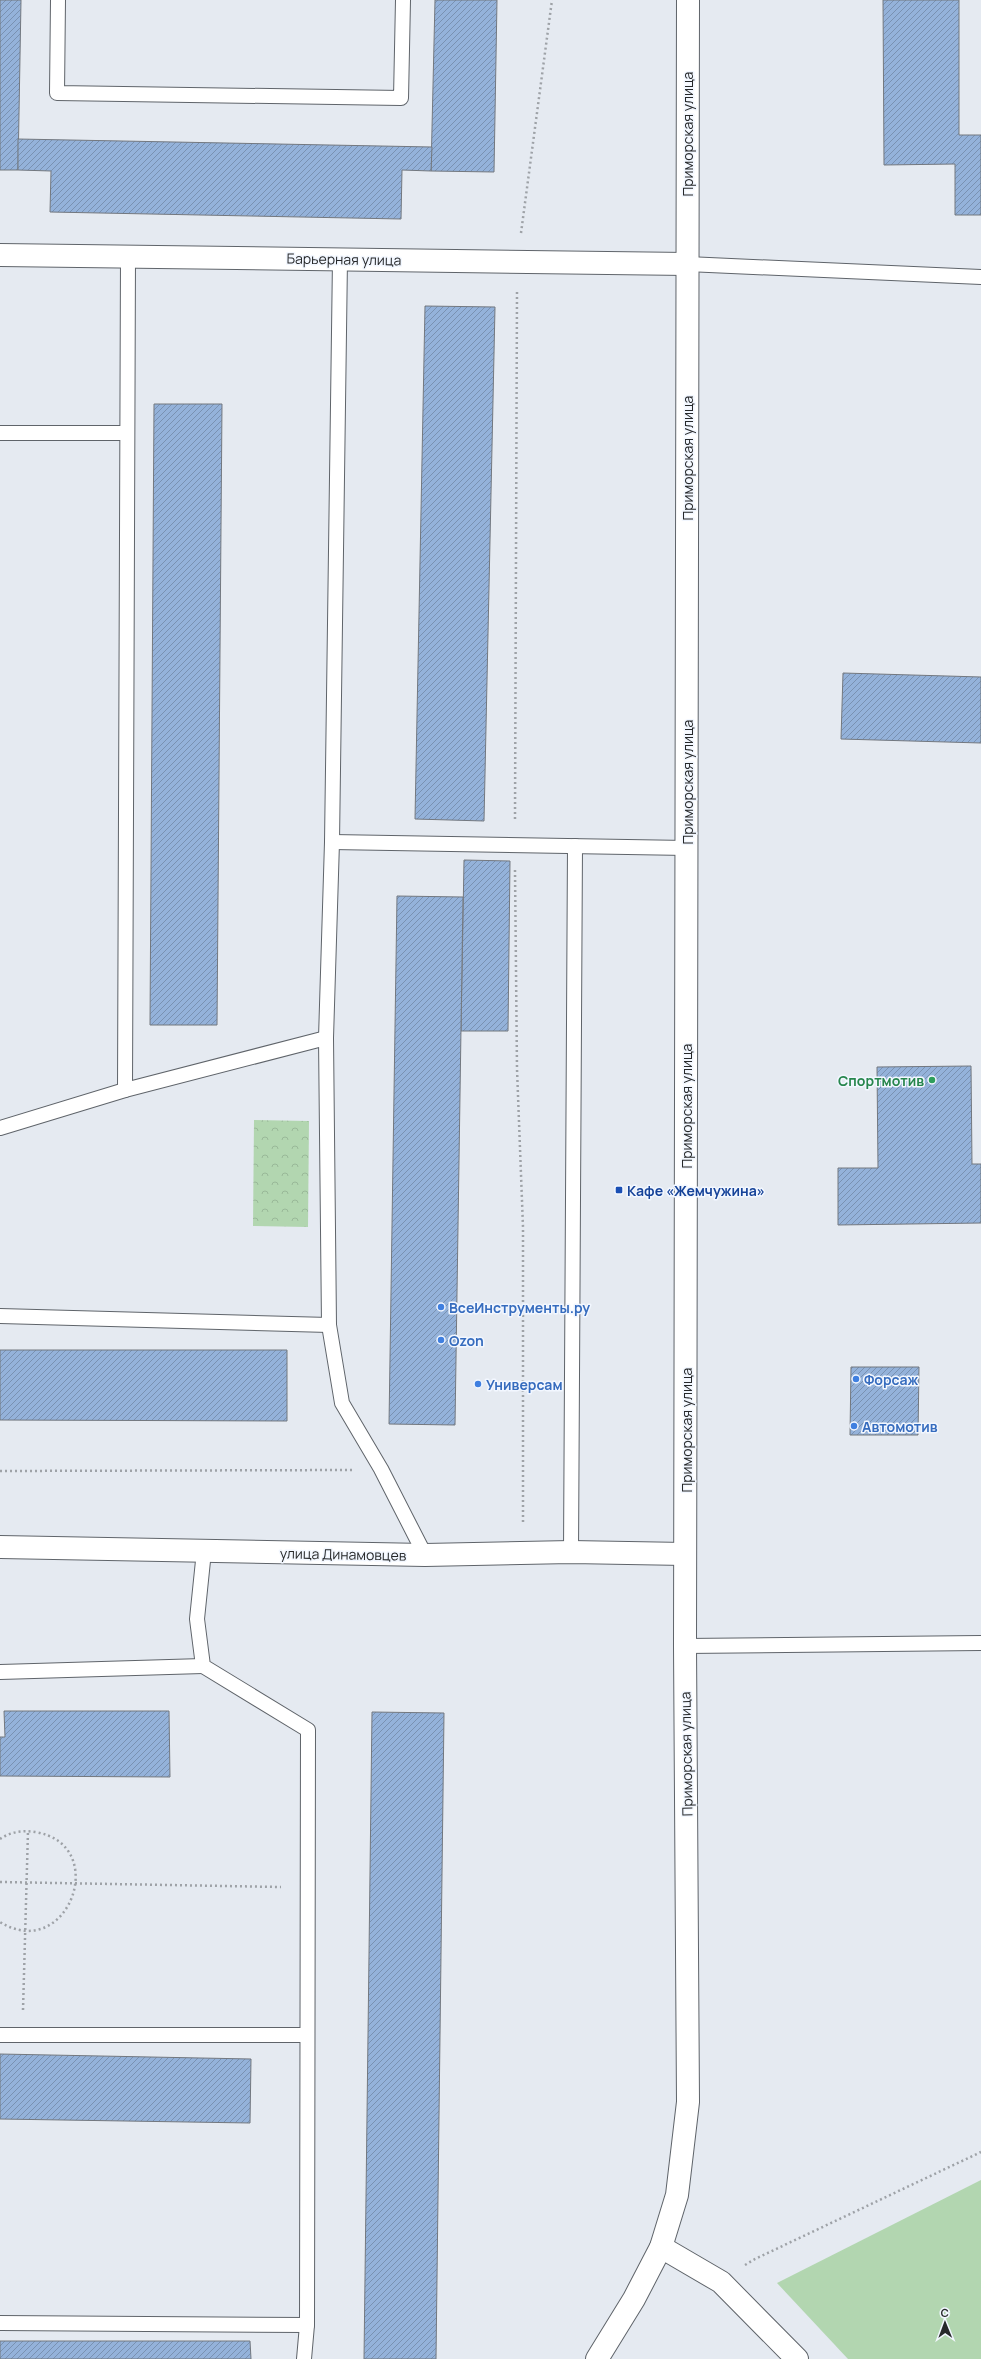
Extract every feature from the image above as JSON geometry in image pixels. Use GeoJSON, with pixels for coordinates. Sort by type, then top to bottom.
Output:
{"type":"FeatureCollection","features":[{"type":"Feature","properties":{"kind":"main road","name":"Приморская улица"},"geometry":{"type":"LineString","coordinates":[[597,2359],[634,2299],[661,2246],[677,2195],[688,2102],[685,1554],[688,0]]}},
{"type":"Feature","properties":{"kind":"main road","name":"Барьерная улица"},"geometry":{"type":"LineString","coordinates":[[0,255],[687,264]]}},
{"type":"Feature","properties":{"kind":"main road","name":"улица Динамовцев"},"geometry":{"type":"LineString","coordinates":[[0,1547],[425,1555],[523,1552],[685,1554]]}},
{"type":"Feature","properties":{"kind":"main road"},"geometry":{"type":"LineString","coordinates":[[661,2246],[721,2282],[797,2359]]}},
{"type":"Feature","properties":{"kind":"lane"},"geometry":{"type":"LineString","coordinates":[[58,0],[57,93],[401,98],[402,0]]}},
{"type":"Feature","properties":{"kind":"lane"},"geometry":{"type":"LineString","coordinates":[[125,1090],[128,257]]}},
{"type":"Feature","properties":{"kind":"lane"},"geometry":{"type":"LineString","coordinates":[[340,259],[332,842],[326,1038],[329,1325],[342,1403],[381,1470],[425,1555]]}},
{"type":"Feature","properties":{"kind":"lane"},"geometry":{"type":"LineString","coordinates":[[687,264],[981,277]]}},
{"type":"Feature","properties":{"kind":"lane"},"geometry":{"type":"LineString","coordinates":[[0,433],[127,433]]}},
{"type":"Feature","properties":{"kind":"lane"},"geometry":{"type":"LineString","coordinates":[[332,842],[686,848]]}},
{"type":"Feature","properties":{"kind":"lane"},"geometry":{"type":"LineString","coordinates":[[571,1552],[575,846]]}},
{"type":"Feature","properties":{"kind":"lane"},"geometry":{"type":"LineString","coordinates":[[0,1128],[125,1090],[326,1038]]}},
{"type":"Feature","properties":{"kind":"lane"},"geometry":{"type":"LineString","coordinates":[[0,1316],[329,1325]]}},
{"type":"Feature","properties":{"kind":"lane"},"geometry":{"type":"LineString","coordinates":[[203,1666],[197,1619],[204,1551]]}},
{"type":"Feature","properties":{"kind":"lane"},"geometry":{"type":"LineString","coordinates":[[685,1646],[981,1643]]}},
{"type":"Feature","properties":{"kind":"lane"},"geometry":{"type":"LineString","coordinates":[[0,1672],[203,1666],[308,1730],[307,2325],[304,2359]]}},
{"type":"Feature","properties":{"kind":"lane"},"geometry":{"type":"LineString","coordinates":[[0,2035],[307,2035]]}},
{"type":"Feature","properties":{"kind":"lane"},"geometry":{"type":"LineString","coordinates":[[0,2323],[307,2325]]}},
{"type":"Feature","properties":{"kind":"path"},"geometry":{"type":"LineString","coordinates":[[523,1552],[523,1227],[517,1069],[515,844],[517,262],[552,0]]}},
{"type":"Feature","properties":{"kind":"path"},"geometry":{"type":"LineString","coordinates":[[0,1471],[381,1470]]}},
{"type":"Feature","properties":{"kind":"path"},"geometry":{"type":"LineString","coordinates":[[21,2035],[26,1930],[28,1831]]}},
{"type":"Feature","properties":{"kind":"path"},"geometry":{"type":"LineString","coordinates":[[0,1839],[15,1832],[28,1831],[53,1838],[63,1847],[76,1870],[77,1883],[72,1901],[61,1917],[39,1929],[26,1930],[13,1928],[0,1922]]}},
{"type":"Feature","properties":{"kind":"path"},"geometry":{"type":"LineString","coordinates":[[0,1882],[308,1887]]}},
{"type":"Feature","properties":{"kind":"path"},"geometry":{"type":"LineString","coordinates":[[721,2282],[755,2259],[981,2152]]}},
{"type":"Feature","properties":{"kind":"green space"},"geometry":{"type":"Polygon","coordinates":[[[254,1120],[309,1121],[308,1227],[253,1226],[254,1120]]]}},
{"type":"Feature","properties":{"kind":"green space"},"geometry":{"type":"Polygon","coordinates":[[[981,2180],[981,2359],[848,2359],[777,2283],[981,2180]]]}},
{"type":"Feature","properties":{"kind":"building"},"geometry":{"type":"Polygon","coordinates":[[[0,0],[21,0],[18,170],[0,170],[0,0]]]}},
{"type":"Feature","properties":{"kind":"building"},"geometry":{"type":"Polygon","coordinates":[[[435,0],[497,0],[494,172],[431,171],[435,0]]]}},
{"type":"Feature","properties":{"kind":"building"},"geometry":{"type":"Polygon","coordinates":[[[883,0],[959,0],[959,135],[981,135],[981,215],[955,215],[955,164],[884,165],[883,0]]]}},
{"type":"Feature","properties":{"kind":"building"},"geometry":{"type":"Polygon","coordinates":[[[18,139],[432,147],[431,171],[402,170],[401,219],[50,212],[51,171],[18,170],[18,139]]]}},
{"type":"Feature","properties":{"kind":"building"},"geometry":{"type":"Polygon","coordinates":[[[425,306],[495,307],[484,821],[415,819],[425,306]]]}},
{"type":"Feature","properties":{"kind":"building"},"geometry":{"type":"Polygon","coordinates":[[[154,404],[222,404],[217,1025],[150,1025],[154,404]]]}},
{"type":"Feature","properties":{"kind":"building"},"geometry":{"type":"Polygon","coordinates":[[[843,673],[981,677],[981,743],[841,739],[843,673]]]}},
{"type":"Feature","properties":{"kind":"building"},"geometry":{"type":"Polygon","coordinates":[[[464,860],[510,861],[508,1031],[461,1031],[464,860]]]}},
{"type":"Feature","properties":{"kind":"building"},"geometry":{"type":"Polygon","coordinates":[[[397,896],[463,897],[455,1425],[389,1424],[397,896]]]}},
{"type":"Feature","properties":{"kind":"building"},"geometry":{"type":"Polygon","coordinates":[[[971,1066],[972,1164],[981,1164],[981,1223],[838,1225],[838,1168],[878,1168],[877,1067],[971,1066]]]}},
{"type":"Feature","properties":{"kind":"building"},"geometry":{"type":"Polygon","coordinates":[[[0,1350],[287,1350],[287,1421],[0,1420],[0,1350]]]}},
{"type":"Feature","properties":{"kind":"building"},"geometry":{"type":"Polygon","coordinates":[[[851,1367],[919,1367],[918,1435],[850,1435],[851,1367]]]}},
{"type":"Feature","properties":{"kind":"building"},"geometry":{"type":"Polygon","coordinates":[[[4,1711],[169,1711],[170,1777],[0,1776],[0,1737],[5,1737],[4,1711]]]}},
{"type":"Feature","properties":{"kind":"building"},"geometry":{"type":"Polygon","coordinates":[[[372,1712],[444,1713],[436,2359],[364,2359],[372,1712]]]}},
{"type":"Feature","properties":{"kind":"building"},"geometry":{"type":"Polygon","coordinates":[[[0,2054],[251,2059],[250,2123],[0,2119],[0,2054]]]}},
{"type":"Feature","properties":{"kind":"building"},"geometry":{"type":"Polygon","coordinates":[[[0,2341],[250,2341],[251,2359],[0,2359],[0,2341]]]}},
{"type":"Feature","properties":{"kind":"place","name":"Спортмотив"},"geometry":{"type":"Point","coordinates":[932,1080]}},
{"type":"Feature","properties":{"kind":"place","name":"Кафе «Жемчужина»"},"geometry":{"type":"Point","coordinates":[619,1190]}},
{"type":"Feature","properties":{"kind":"place","name":"ВсеИнструменты.ру"},"geometry":{"type":"Point","coordinates":[441,1307]}},
{"type":"Feature","properties":{"kind":"place","name":"Ozon"},"geometry":{"type":"Point","coordinates":[441,1340]}},
{"type":"Feature","properties":{"kind":"place","name":"Форсаж"},"geometry":{"type":"Point","coordinates":[856,1379]}},
{"type":"Feature","properties":{"kind":"place","name":"Универсам"},"geometry":{"type":"Point","coordinates":[478,1384]}},
{"type":"Feature","properties":{"kind":"place","name":"Автомотив"},"geometry":{"type":"Point","coordinates":[854,1426]}}]}
